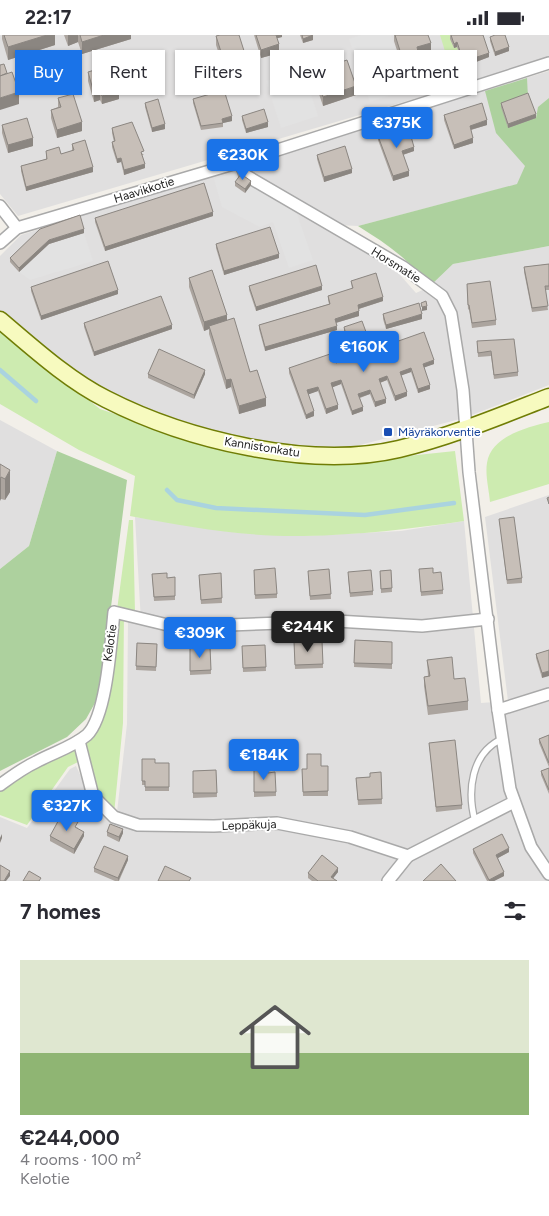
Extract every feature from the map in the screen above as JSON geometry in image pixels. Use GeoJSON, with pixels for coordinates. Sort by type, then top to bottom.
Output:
{"type":"FeatureCollection","features":[{"type":"Feature","properties":{"kind":"street","name":"Haavikkotie"},"geometry":{"type":"LineString","coordinates":[[0,243],[17,228],[240,162],[549,63]]}},
{"type":"Feature","properties":{"kind":"street","name":"Horsmatie"},"geometry":{"type":"LineString","coordinates":[[240,162],[245,175],[402,267],[442,296],[451,314],[462,390],[465,428]]}},
{"type":"Feature","properties":{"kind":"street"},"geometry":{"type":"LineString","coordinates":[[0,206],[17,228]]}},
{"type":"Feature","properties":{"kind":"street","name":"Kannistonkatu"},"geometry":{"type":"LineString","coordinates":[[0,320],[54,365],[105,399],[186,432],[222,442],[294,453],[336,456],[398,449],[465,428],[549,397]]}},
{"type":"Feature","properties":{"kind":"street"},"geometry":{"type":"LineString","coordinates":[[465,428],[502,739],[514,802],[531,847],[549,874]]}},
{"type":"Feature","properties":{"kind":"street","name":"Kelotie"},"geometry":{"type":"LineString","coordinates":[[0,785],[33,763],[79,741],[97,721],[103,696],[114,612],[176,627],[336,621],[422,626],[488,619]]}},
{"type":"Feature","properties":{"kind":"street"},"geometry":{"type":"LineString","coordinates":[[498,710],[549,693]]}},
{"type":"Feature","properties":{"kind":"street","name":"Leppäkuja"},"geometry":{"type":"LineString","coordinates":[[79,741],[93,796],[114,817],[138,825],[214,826],[277,823],[350,837],[408,856]]}},
{"type":"Feature","properties":{"kind":"street"},"geometry":{"type":"LineString","coordinates":[[388,881],[408,856],[514,802]]}},
{"type":"Feature","properties":{"kind":"lane"},"geometry":{"type":"LineString","coordinates":[[475,821],[473,811],[474,771],[478,759],[491,744],[502,739]]}},
{"type":"Feature","properties":{"kind":"shaded area"},"geometry":{"type":"Polygon","coordinates":[[[0,35],[549,35],[549,59],[477,80],[477,50],[354,50],[354,95],[427,95],[18,216],[0,194],[0,35]]]}},
{"type":"Feature","properties":{"kind":"shaded area"},"geometry":{"type":"Polygon","coordinates":[[[361,35],[391,35],[396,50],[354,50],[354,54],[349,39],[361,35]]]}},
{"type":"Feature","properties":{"kind":"shaded area"},"geometry":{"type":"Polygon","coordinates":[[[549,71],[549,176],[358,226],[318,224],[393,267],[416,293],[429,287],[453,264],[549,246],[549,385],[464,418],[333,452],[223,438],[106,399],[0,314],[0,256],[21,235],[265,156],[469,95],[477,95],[477,93],[549,71]]]}},
{"type":"Feature","properties":{"kind":"shaded area"},"geometry":{"type":"Polygon","coordinates":[[[270,80],[270,94],[266,81],[270,80]]]}},
{"type":"Feature","properties":{"kind":"shaded area"},"geometry":{"type":"Polygon","coordinates":[[[270,95],[311,95],[318,116],[281,128],[270,95]]]}},
{"type":"Feature","properties":{"kind":"shaded area"},"geometry":{"type":"Polygon","coordinates":[[[368,95],[391,95],[370,102],[368,95]]]}},
{"type":"Feature","properties":{"kind":"shaded area"},"geometry":{"type":"Polygon","coordinates":[[[237,172],[297,214],[313,260],[289,268],[273,222],[260,227],[222,207],[214,179],[237,172]]]}},
{"type":"Feature","properties":{"kind":"shaded area"},"geometry":{"type":"Polygon","coordinates":[[[84,233],[93,261],[30,280],[19,272],[49,244],[84,233]]]}},
{"type":"Feature","properties":{"kind":"shaded area"},"geometry":{"type":"Polygon","coordinates":[[[0,420],[57,451],[29,546],[0,569],[0,420]]]}},
{"type":"Feature","properties":{"kind":"shaded area"},"geometry":{"type":"Polygon","coordinates":[[[549,495],[549,881],[0,881],[0,817],[27,828],[70,769],[76,766],[90,795],[116,821],[127,724],[128,620],[141,622],[135,517],[232,532],[303,536],[401,531],[464,521],[481,703],[508,701],[485,517],[549,495]]]}},
{"type":"Feature","properties":{"kind":"green space"},"geometry":{"type":"Polygon","coordinates":[[[440,35],[453,35],[451,39],[454,48],[457,47],[458,50],[445,50],[440,35]]]}},
{"type":"Feature","properties":{"kind":"green space"},"geometry":{"type":"Polygon","coordinates":[[[527,78],[528,98],[536,118],[538,107],[549,98],[549,246],[453,264],[429,287],[405,260],[387,245],[358,226],[517,184],[525,166],[496,133],[485,91],[527,78]]]}},
{"type":"Feature","properties":{"kind":"green space"},"geometry":{"type":"Polygon","coordinates":[[[0,330],[100,409],[220,449],[332,464],[455,451],[464,521],[364,533],[282,536],[217,531],[130,516],[135,476],[79,450],[0,404],[0,330]]]}},
{"type":"Feature","properties":{"kind":"green space"},"geometry":{"type":"Polygon","coordinates":[[[549,422],[549,484],[490,502],[487,463],[495,446],[503,439],[521,430],[549,422]]]}},
{"type":"Feature","properties":{"kind":"green space"},"geometry":{"type":"Polygon","coordinates":[[[57,451],[127,480],[100,694],[86,719],[67,737],[0,771],[0,569],[29,546],[57,451]]]}},
{"type":"Feature","properties":{"kind":"green space"},"geometry":{"type":"Polygon","coordinates":[[[129,520],[133,520],[135,613],[124,611],[123,723],[114,814],[94,794],[78,762],[68,767],[27,825],[0,815],[0,777],[29,762],[72,748],[70,739],[91,724],[105,700],[129,520]]]}},
{"type":"Feature","properties":{"kind":"building"},"geometry":{"type":"Polygon","coordinates":[[[4,35],[47,35],[8,47],[4,35]]]}},
{"type":"Feature","properties":{"kind":"building"},"geometry":{"type":"Polygon","coordinates":[[[80,35],[104,35],[82,42],[80,35]]]}},
{"type":"Feature","properties":{"kind":"building"},"geometry":{"type":"Polygon","coordinates":[[[239,35],[244,50],[220,50],[216,36],[239,35]]]}},
{"type":"Feature","properties":{"kind":"building"},"geometry":{"type":"Polygon","coordinates":[[[256,35],[276,35],[279,44],[261,50],[256,35]]]}},
{"type":"Feature","properties":{"kind":"building"},"geometry":{"type":"Polygon","coordinates":[[[302,35],[313,35],[303,39],[302,35]]]}},
{"type":"Feature","properties":{"kind":"building"},"geometry":{"type":"Polygon","coordinates":[[[395,35],[428,35],[431,43],[417,47],[418,50],[400,50],[395,35]]]}},
{"type":"Feature","properties":{"kind":"building"},"geometry":{"type":"Polygon","coordinates":[[[451,35],[483,35],[489,53],[477,57],[477,50],[460,50],[457,42],[454,44],[451,35]]]}},
{"type":"Feature","properties":{"kind":"building"},"geometry":{"type":"Polygon","coordinates":[[[505,35],[509,47],[495,52],[490,37],[505,35]]]}},
{"type":"Feature","properties":{"kind":"building"},"geometry":{"type":"Polygon","coordinates":[[[347,60],[354,80],[354,87],[344,90],[344,61],[347,60]]]}},
{"type":"Feature","properties":{"kind":"building"},"geometry":{"type":"Polygon","coordinates":[[[4,64],[7,73],[0,76],[0,65],[4,64]]]}},
{"type":"Feature","properties":{"kind":"building"},"geometry":{"type":"Polygon","coordinates":[[[92,71],[92,86],[88,72],[92,71]]]}},
{"type":"Feature","properties":{"kind":"building"},"geometry":{"type":"Polygon","coordinates":[[[12,72],[15,81],[15,93],[0,98],[0,76],[12,72]]]}},
{"type":"Feature","properties":{"kind":"building"},"geometry":{"type":"Polygon","coordinates":[[[528,93],[536,114],[508,124],[501,103],[528,93]]]}},
{"type":"Feature","properties":{"kind":"building"},"geometry":{"type":"Polygon","coordinates":[[[73,95],[82,122],[57,130],[51,110],[61,107],[58,98],[73,95]]]}},
{"type":"Feature","properties":{"kind":"building"},"geometry":{"type":"Polygon","coordinates":[[[207,95],[226,95],[232,116],[222,119],[223,123],[201,126],[193,99],[207,95]]]}},
{"type":"Feature","properties":{"kind":"building"},"geometry":{"type":"Polygon","coordinates":[[[158,99],[165,124],[152,128],[145,103],[158,99]]]}},
{"type":"Feature","properties":{"kind":"building"},"geometry":{"type":"Polygon","coordinates":[[[482,103],[487,120],[470,126],[473,138],[454,145],[444,115],[482,103]]]}},
{"type":"Feature","properties":{"kind":"building"},"geometry":{"type":"Polygon","coordinates":[[[264,109],[268,122],[246,129],[242,116],[264,109]]]}},
{"type":"Feature","properties":{"kind":"building"},"geometry":{"type":"Polygon","coordinates":[[[27,118],[33,138],[8,145],[2,125],[27,118]]]}},
{"type":"Feature","properties":{"kind":"building"},"geometry":{"type":"Polygon","coordinates":[[[132,122],[144,151],[141,152],[145,164],[124,170],[121,158],[117,159],[112,142],[115,141],[112,128],[132,122]]]}},
{"type":"Feature","properties":{"kind":"building"},"geometry":{"type":"Polygon","coordinates":[[[408,126],[414,147],[402,151],[409,171],[393,176],[378,136],[408,126]]]}},
{"type":"Feature","properties":{"kind":"building"},"geometry":{"type":"Polygon","coordinates":[[[85,140],[93,167],[26,187],[21,166],[47,159],[46,151],[59,147],[61,154],[74,150],[72,144],[85,140]]]}},
{"type":"Feature","properties":{"kind":"building"},"geometry":{"type":"Polygon","coordinates":[[[345,146],[352,169],[324,177],[317,155],[345,146]]]}},
{"type":"Feature","properties":{"kind":"building"},"geometry":{"type":"Polygon","coordinates":[[[241,174],[251,181],[245,189],[235,182],[241,174]]]}},
{"type":"Feature","properties":{"kind":"building"},"geometry":{"type":"Polygon","coordinates":[[[204,183],[213,212],[105,247],[95,218],[204,183]]]}},
{"type":"Feature","properties":{"kind":"building"},"geometry":{"type":"Polygon","coordinates":[[[80,215],[84,229],[49,240],[19,268],[10,258],[40,229],[80,215]]]}},
{"type":"Feature","properties":{"kind":"building"},"geometry":{"type":"Polygon","coordinates":[[[270,227],[279,254],[224,271],[216,244],[270,227]]]}},
{"type":"Feature","properties":{"kind":"building"},"geometry":{"type":"Polygon","coordinates":[[[108,261],[118,290],[41,316],[31,287],[108,261]]]}},
{"type":"Feature","properties":{"kind":"building"},"geometry":{"type":"Polygon","coordinates":[[[549,264],[549,286],[545,286],[548,306],[532,308],[524,267],[549,264]]]}},
{"type":"Feature","properties":{"kind":"building"},"geometry":{"type":"Polygon","coordinates":[[[316,265],[322,286],[256,307],[249,286],[316,265]]]}},
{"type":"Feature","properties":{"kind":"building"},"geometry":{"type":"Polygon","coordinates":[[[212,270],[227,315],[204,322],[189,278],[212,270]]]}},
{"type":"Feature","properties":{"kind":"building"},"geometry":{"type":"Polygon","coordinates":[[[376,273],[383,297],[358,305],[359,311],[335,319],[337,326],[265,347],[259,325],[330,304],[328,296],[353,288],[351,281],[376,273]]]}},
{"type":"Feature","properties":{"kind":"building"},"geometry":{"type":"Polygon","coordinates":[[[490,281],[496,320],[472,323],[468,305],[467,284],[490,281]]]}},
{"type":"Feature","properties":{"kind":"building"},"geometry":{"type":"Polygon","coordinates":[[[161,296],[172,325],[94,352],[84,323],[161,296]]]}},
{"type":"Feature","properties":{"kind":"building"},"geometry":{"type":"Polygon","coordinates":[[[426,301],[427,306],[422,307],[421,303],[426,301]]]}},
{"type":"Feature","properties":{"kind":"building"},"geometry":{"type":"Polygon","coordinates":[[[419,303],[422,314],[386,325],[383,314],[419,303]]]}},
{"type":"Feature","properties":{"kind":"building"},"geometry":{"type":"Polygon","coordinates":[[[234,318],[250,372],[257,370],[266,398],[239,406],[231,379],[226,380],[209,326],[234,318]]]}},
{"type":"Feature","properties":{"kind":"building"},"geometry":{"type":"Polygon","coordinates":[[[362,321],[366,332],[353,337],[352,333],[346,335],[344,327],[362,321]]]}},
{"type":"Feature","properties":{"kind":"building"},"geometry":{"type":"Polygon","coordinates":[[[424,332],[434,360],[423,364],[430,385],[418,389],[411,368],[400,372],[407,392],[395,396],[387,376],[379,379],[386,399],[375,402],[370,390],[358,394],[363,407],[352,411],[341,380],[331,383],[338,405],[326,409],[318,387],[307,390],[314,411],[306,415],[289,368],[333,353],[336,363],[424,332]]]}},
{"type":"Feature","properties":{"kind":"building"},"geometry":{"type":"Polygon","coordinates":[[[514,339],[518,372],[494,375],[491,351],[478,353],[477,341],[514,339]]]}},
{"type":"Feature","properties":{"kind":"building"},"geometry":{"type":"Polygon","coordinates":[[[159,349],[205,370],[194,395],[148,374],[159,349]]]}},
{"type":"Feature","properties":{"kind":"building"},"geometry":{"type":"Polygon","coordinates":[[[0,464],[10,470],[5,479],[1,477],[0,479],[0,464]]]}},
{"type":"Feature","properties":{"kind":"building"},"geometry":{"type":"Polygon","coordinates":[[[514,517],[522,578],[507,580],[499,519],[514,517]]]}},
{"type":"Feature","properties":{"kind":"building"},"geometry":{"type":"Polygon","coordinates":[[[275,568],[277,594],[255,595],[254,570],[275,568]]]}},
{"type":"Feature","properties":{"kind":"building"},"geometry":{"type":"Polygon","coordinates":[[[433,568],[433,573],[441,572],[443,590],[421,592],[419,569],[433,568]]]}},
{"type":"Feature","properties":{"kind":"building"},"geometry":{"type":"Polygon","coordinates":[[[329,569],[331,594],[310,596],[308,571],[329,569]]]}},
{"type":"Feature","properties":{"kind":"building"},"geometry":{"type":"Polygon","coordinates":[[[371,570],[373,591],[350,593],[348,572],[371,570]]]}},
{"type":"Feature","properties":{"kind":"building"},"geometry":{"type":"Polygon","coordinates":[[[391,570],[392,588],[381,589],[380,571],[391,570]]]}},
{"type":"Feature","properties":{"kind":"building"},"geometry":{"type":"Polygon","coordinates":[[[167,573],[167,578],[175,577],[175,596],[154,597],[152,574],[167,573]]]}},
{"type":"Feature","properties":{"kind":"building"},"geometry":{"type":"Polygon","coordinates":[[[221,573],[222,598],[201,600],[199,575],[221,573]]]}},
{"type":"Feature","properties":{"kind":"building"},"geometry":{"type":"Polygon","coordinates":[[[355,640],[392,642],[392,664],[354,663],[355,640]]]}},
{"type":"Feature","properties":{"kind":"building"},"geometry":{"type":"Polygon","coordinates":[[[322,641],[323,664],[295,665],[294,642],[322,641]]]}},
{"type":"Feature","properties":{"kind":"building"},"geometry":{"type":"Polygon","coordinates":[[[137,643],[157,644],[156,667],[136,666],[137,643]]]}},
{"type":"Feature","properties":{"kind":"building"},"geometry":{"type":"Polygon","coordinates":[[[265,645],[266,667],[243,668],[242,646],[265,645]]]}},
{"type":"Feature","properties":{"kind":"building"},"geometry":{"type":"Polygon","coordinates":[[[210,647],[211,670],[190,671],[190,648],[210,647]]]}},
{"type":"Feature","properties":{"kind":"building"},"geometry":{"type":"Polygon","coordinates":[[[549,650],[549,671],[542,673],[536,654],[549,650]]]}},
{"type":"Feature","properties":{"kind":"building"},"geometry":{"type":"Polygon","coordinates":[[[452,657],[454,679],[465,678],[468,701],[428,706],[424,677],[430,676],[427,660],[452,657]]]}},
{"type":"Feature","properties":{"kind":"building"},"geometry":{"type":"Polygon","coordinates":[[[549,735],[549,763],[539,739],[549,735]]]}},
{"type":"Feature","properties":{"kind":"building"},"geometry":{"type":"Polygon","coordinates":[[[455,740],[462,805],[436,807],[429,743],[455,740]]]}},
{"type":"Feature","properties":{"kind":"building"},"geometry":{"type":"Polygon","coordinates":[[[307,754],[321,754],[321,766],[328,766],[328,791],[303,792],[302,769],[307,769],[307,754]]]}},
{"type":"Feature","properties":{"kind":"building"},"geometry":{"type":"Polygon","coordinates":[[[142,759],[155,759],[155,763],[169,763],[169,787],[145,787],[145,781],[142,781],[142,759]]]}},
{"type":"Feature","properties":{"kind":"building"},"geometry":{"type":"Polygon","coordinates":[[[549,768],[549,790],[541,771],[549,768]]]}},
{"type":"Feature","properties":{"kind":"building"},"geometry":{"type":"Polygon","coordinates":[[[268,769],[268,773],[275,772],[276,792],[254,792],[254,770],[268,769]]]}},
{"type":"Feature","properties":{"kind":"building"},"geometry":{"type":"Polygon","coordinates":[[[216,770],[217,793],[193,793],[193,771],[216,770]]]}},
{"type":"Feature","properties":{"kind":"building"},"geometry":{"type":"Polygon","coordinates":[[[381,772],[382,799],[358,800],[356,778],[370,777],[370,773],[381,772]]]}},
{"type":"Feature","properties":{"kind":"building"},"geometry":{"type":"Polygon","coordinates":[[[62,814],[78,822],[75,827],[84,832],[74,849],[50,836],[62,814]]]}},
{"type":"Feature","properties":{"kind":"building"},"geometry":{"type":"Polygon","coordinates":[[[110,824],[123,829],[119,837],[107,832],[110,824]]]}},
{"type":"Feature","properties":{"kind":"building"},"geometry":{"type":"Polygon","coordinates":[[[502,834],[509,848],[496,855],[504,872],[489,880],[473,849],[502,834]]]}},
{"type":"Feature","properties":{"kind":"building"},"geometry":{"type":"Polygon","coordinates":[[[104,846],[128,856],[118,878],[94,868],[104,846]]]}},
{"type":"Feature","properties":{"kind":"building"},"geometry":{"type":"Polygon","coordinates":[[[322,855],[338,868],[331,877],[337,881],[318,881],[308,873],[322,855]]]}},
{"type":"Feature","properties":{"kind":"building"},"geometry":{"type":"Polygon","coordinates":[[[441,864],[456,881],[423,881],[441,864]]]}},
{"type":"Feature","properties":{"kind":"building"},"geometry":{"type":"Polygon","coordinates":[[[0,865],[10,871],[4,881],[0,881],[0,865]]]}},
{"type":"Feature","properties":{"kind":"building"},"geometry":{"type":"Polygon","coordinates":[[[165,866],[191,878],[189,881],[158,881],[165,866]]]}},
{"type":"Feature","properties":{"kind":"building"},"geometry":{"type":"Polygon","coordinates":[[[29,871],[41,878],[39,881],[23,881],[29,871]]]}},
{"type":"Feature","properties":{"kind":"waterway"},"geometry":{"type":"LineString","coordinates":[[0,370],[36,401]]}},
{"type":"Feature","properties":{"kind":"waterway"},"geometry":{"type":"LineString","coordinates":[[167,490],[177,500],[216,508],[365,515],[454,503]]}},
{"type":"Feature","properties":{"kind":"place","name":"Mäyräkorventie"},"geometry":{"type":"Point","coordinates":[388,432]}}]}
